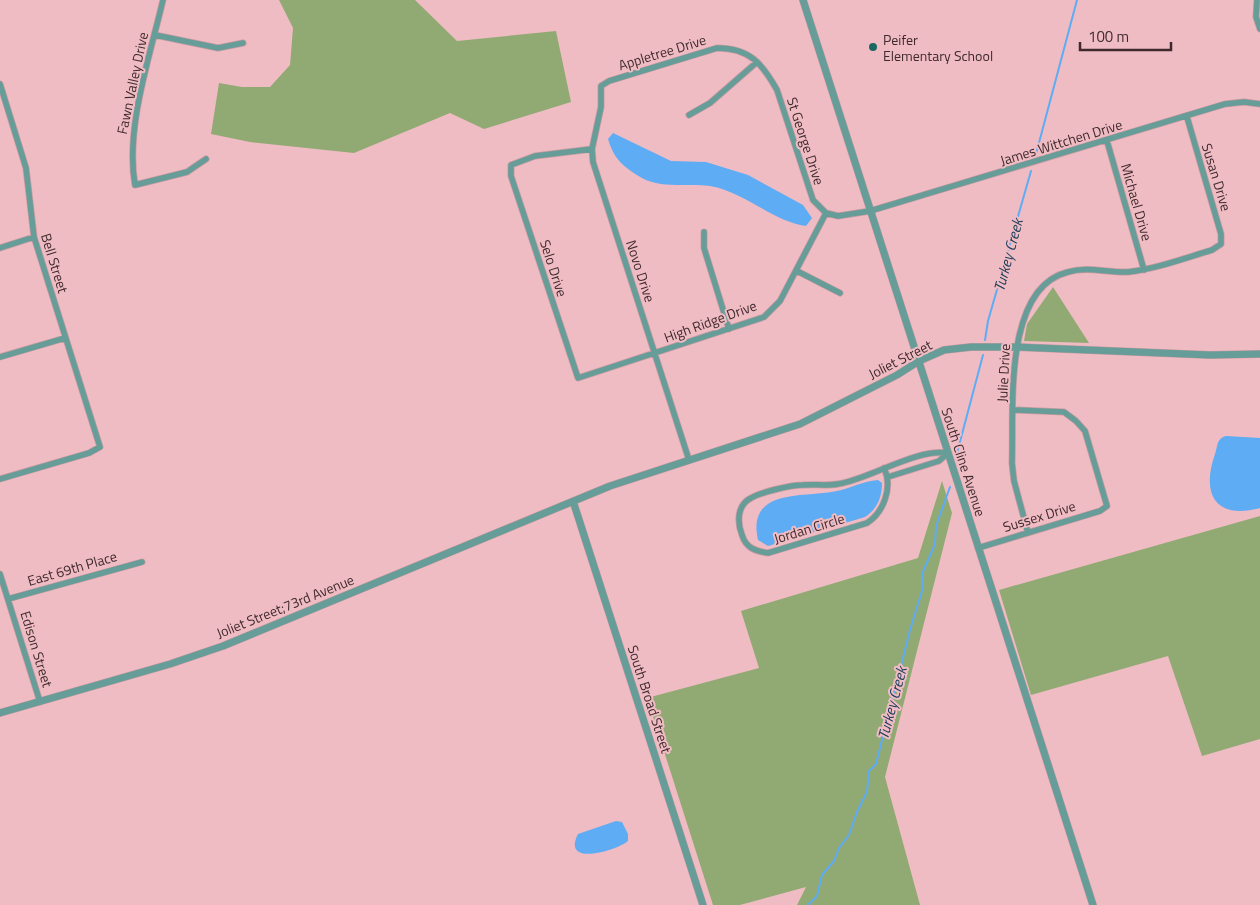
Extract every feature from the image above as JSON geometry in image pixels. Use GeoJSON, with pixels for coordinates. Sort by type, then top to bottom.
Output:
{"type":"FeatureCollection","features":[{"type":"Feature","properties":{"kind":"street","name":"Fawn Valley Drive"},"geometry":{"type":"LineString","coordinates":[[163,0],[133,129],[132,172],[135,185],[187,172],[206,159]]}},
{"type":"Feature","properties":{"kind":"street","name":"South Cline Avenue"},"geometry":{"type":"LineString","coordinates":[[803,0],[1093,905]]}},
{"type":"Feature","properties":{"kind":"street"},"geometry":{"type":"LineString","coordinates":[[1256,0],[1260,29]]}},
{"type":"Feature","properties":{"kind":"street"},"geometry":{"type":"LineString","coordinates":[[155,35],[218,48],[243,43]]}},
{"type":"Feature","properties":{"kind":"street","name":"Appletree Drive"},"geometry":{"type":"LineString","coordinates":[[601,86],[609,81],[717,48],[732,48],[745,52],[757,62]]}},
{"type":"Feature","properties":{"kind":"street"},"geometry":{"type":"LineString","coordinates":[[689,115],[710,104],[757,62]]}},
{"type":"Feature","properties":{"kind":"street","name":"St George Drive"},"geometry":{"type":"LineString","coordinates":[[757,62],[777,90],[807,185],[814,200],[826,213]]}},
{"type":"Feature","properties":{"kind":"street","name":"Bell Street"},"geometry":{"type":"LineString","coordinates":[[0,84],[26,168],[30,222],[34,237],[100,447],[89,453],[0,479]]}},
{"type":"Feature","properties":{"kind":"street","name":"Novo Drive"},"geometry":{"type":"LineString","coordinates":[[601,86],[601,107],[592,149],[598,177],[689,460]]}},
{"type":"Feature","properties":{"kind":"street","name":"James Wittchen Drive"},"geometry":{"type":"LineString","coordinates":[[870,211],[1225,104],[1244,102],[1260,104]]}},
{"type":"Feature","properties":{"kind":"street","name":"Susan Drive"},"geometry":{"type":"LineString","coordinates":[[1186,117],[1221,234],[1221,244]]}},
{"type":"Feature","properties":{"kind":"street","name":"Michael Drive"},"geometry":{"type":"LineString","coordinates":[[1107,141],[1144,270]]}},
{"type":"Feature","properties":{"kind":"street","name":"Selo Drive"},"geometry":{"type":"LineString","coordinates":[[578,378],[511,176],[511,165],[535,156],[592,149]]}},
{"type":"Feature","properties":{"kind":"street"},"geometry":{"type":"LineString","coordinates":[[826,213],[838,216],[870,211]]}},
{"type":"Feature","properties":{"kind":"street","name":"High Ridge Drive"},"geometry":{"type":"LineString","coordinates":[[578,378],[764,316],[780,301],[826,213]]}},
{"type":"Feature","properties":{"kind":"street"},"geometry":{"type":"LineString","coordinates":[[704,232],[704,248],[729,329]]}},
{"type":"Feature","properties":{"kind":"street"},"geometry":{"type":"LineString","coordinates":[[0,248],[34,237]]}},
{"type":"Feature","properties":{"kind":"street","name":"Julie Drive"},"geometry":{"type":"LineString","coordinates":[[1028,533],[1013,472],[1015,347],[1022,320],[1031,302],[1045,284],[1065,272],[1084,269],[1125,272],[1144,270],[1212,250],[1221,244]]}},
{"type":"Feature","properties":{"kind":"street"},"geometry":{"type":"LineString","coordinates":[[796,271],[840,294]]}},
{"type":"Feature","properties":{"kind":"street"},"geometry":{"type":"LineString","coordinates":[[0,357],[65,338]]}},
{"type":"Feature","properties":{"kind":"street","name":"Joliet Street"},"geometry":{"type":"LineString","coordinates":[[573,501],[689,460],[800,424],[897,375],[919,361],[944,350],[1015,347],[1210,355],[1260,354]]}},
{"type":"Feature","properties":{"kind":"street","name":"Sussex Drive"},"geometry":{"type":"LineString","coordinates":[[978,548],[1100,511],[1107,506],[1085,431],[1076,421],[1064,412],[1014,410]]}},
{"type":"Feature","properties":{"kind":"street","name":"Jordan Circle"},"geometry":{"type":"LineString","coordinates":[[888,477],[884,502],[879,512],[867,523],[768,553],[756,552],[747,545],[741,534],[738,517],[741,508],[750,498],[801,485],[838,484],[937,451],[948,453]]}},
{"type":"Feature","properties":{"kind":"street"},"geometry":{"type":"LineString","coordinates":[[884,468],[888,477],[939,460],[948,453]]}},
{"type":"Feature","properties":{"kind":"street","name":"Joliet Street;73rd Avenue"},"geometry":{"type":"LineString","coordinates":[[0,713],[170,664],[222,646],[573,501]]}},
{"type":"Feature","properties":{"kind":"street","name":"South Broad Street"},"geometry":{"type":"LineString","coordinates":[[573,501],[703,905]]}},
{"type":"Feature","properties":{"kind":"street","name":"East 69th Place"},"geometry":{"type":"LineString","coordinates":[[8,599],[142,562]]}},
{"type":"Feature","properties":{"kind":"street","name":"Edison Street"},"geometry":{"type":"LineString","coordinates":[[0,574],[40,702]]}},
{"type":"Feature","properties":{"kind":"green space"},"geometry":{"type":"Polygon","coordinates":[[[279,0],[415,0],[457,41],[556,31],[571,102],[484,129],[450,113],[354,153],[250,142],[211,134],[219,83],[242,87],[270,87],[290,65],[293,28],[279,0]]]}},
{"type":"Feature","properties":{"kind":"green space"},"geometry":{"type":"Polygon","coordinates":[[[1053,287],[1089,343],[1024,341],[1027,324],[1053,287]]]}},
{"type":"Feature","properties":{"kind":"green space"},"geometry":{"type":"Polygon","coordinates":[[[942,481],[952,513],[885,777],[920,905],[797,905],[806,887],[740,905],[713,905],[647,698],[759,668],[741,611],[918,558],[942,481]]]}},
{"type":"Feature","properties":{"kind":"green space"},"geometry":{"type":"Polygon","coordinates":[[[1260,516],[1260,739],[1202,756],[1168,656],[1031,695],[999,590],[1260,516]]]}},
{"type":"Feature","properties":{"kind":"water"},"geometry":{"type":"Polygon","coordinates":[[[613,133],[671,161],[706,162],[748,175],[803,205],[812,218],[806,226],[782,218],[723,189],[702,185],[667,185],[642,178],[616,157],[608,139],[613,133]]]}},
{"type":"Feature","properties":{"kind":"water"},"geometry":{"type":"Polygon","coordinates":[[[1226,436],[1260,438],[1260,508],[1245,511],[1222,507],[1215,500],[1211,492],[1211,468],[1218,443],[1220,439],[1226,436]]]}},
{"type":"Feature","properties":{"kind":"water"},"geometry":{"type":"Polygon","coordinates":[[[878,480],[882,483],[880,498],[876,507],[865,517],[768,546],[758,540],[757,523],[761,511],[770,503],[781,498],[837,491],[878,480]]]}},
{"type":"Feature","properties":{"kind":"water"},"geometry":{"type":"Polygon","coordinates":[[[616,821],[622,822],[628,834],[628,841],[613,849],[592,854],[577,850],[575,844],[578,834],[616,821]]]}},
{"type":"Feature","properties":{"kind":"waterway","name":"Turkey Creek"},"geometry":{"type":"LineString","coordinates":[[1036,154],[1077,0]]}},
{"type":"Feature","properties":{"kind":"waterway","name":"Turkey Creek"},"geometry":{"type":"LineString","coordinates":[[985,340],[988,321],[1031,171]]}},
{"type":"Feature","properties":{"kind":"waterway","name":"Turkey Creek"},"geometry":{"type":"LineString","coordinates":[[957,453],[983,355]]}},
{"type":"Feature","properties":{"kind":"waterway","name":"Turkey Creek"},"geometry":{"type":"LineString","coordinates":[[808,905],[817,896],[822,875],[834,861],[839,848],[849,835],[857,812],[867,792],[869,771],[876,764],[910,630],[922,591],[922,574],[935,544],[936,526],[950,487]]}},
{"type":"Feature","properties":{"kind":"place","name":"Peifer Elementary School"},"geometry":{"type":"Point","coordinates":[873,47]}}]}
